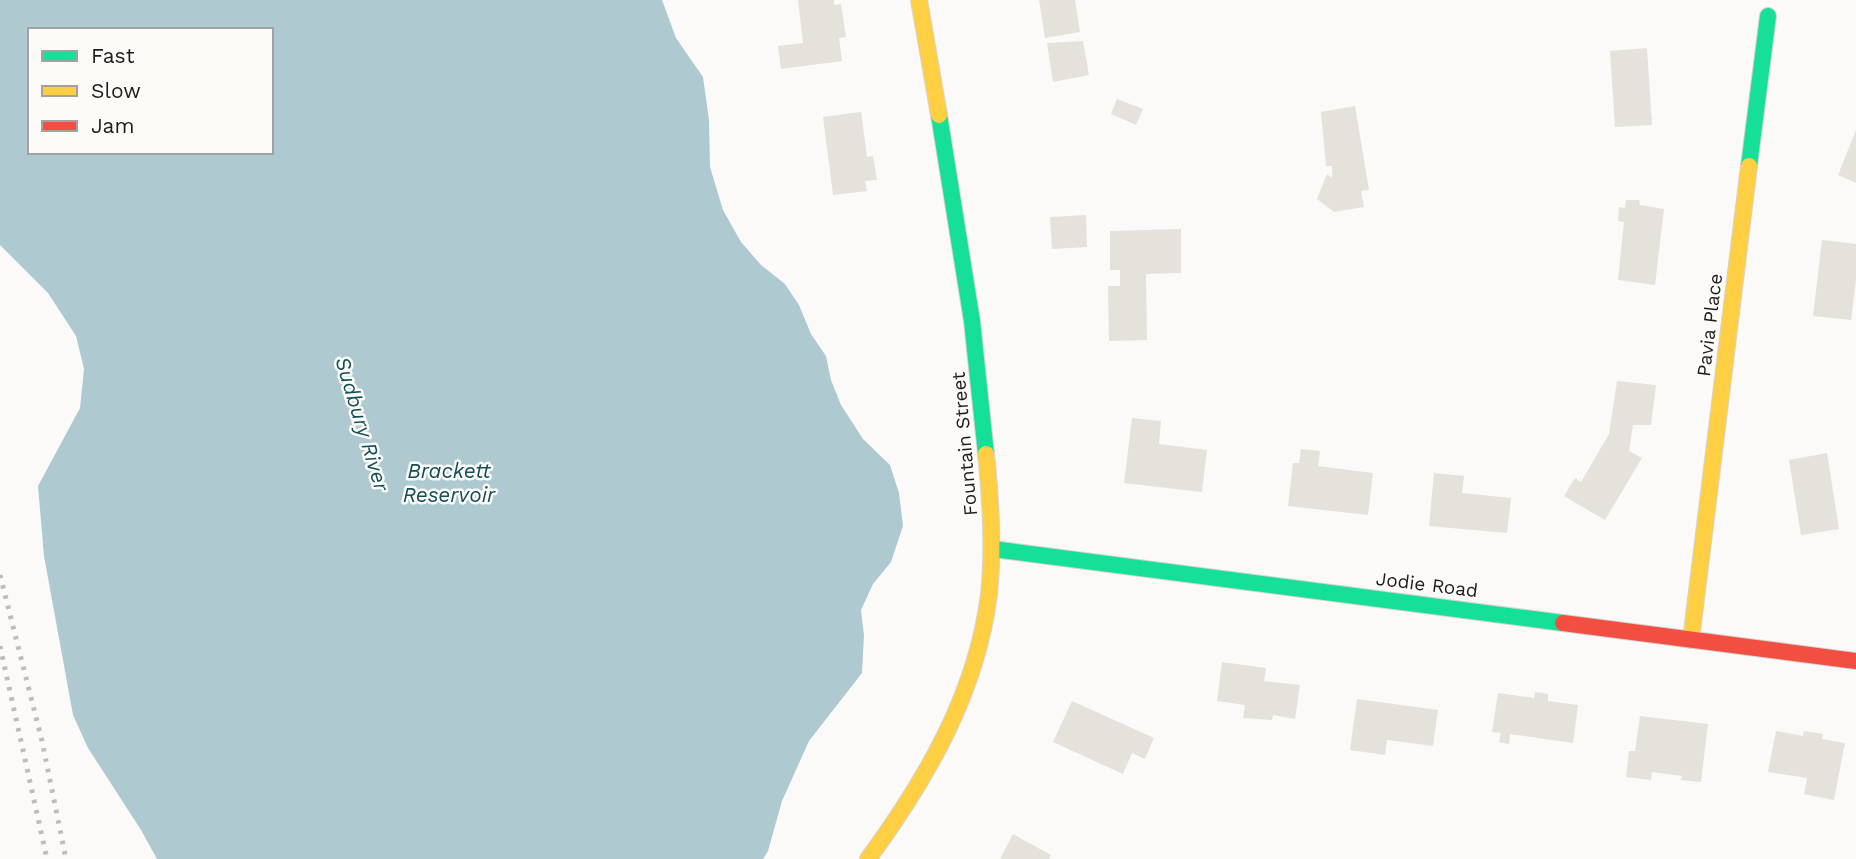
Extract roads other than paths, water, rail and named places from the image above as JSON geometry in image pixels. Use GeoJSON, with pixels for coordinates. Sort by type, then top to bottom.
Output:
{"type":"FeatureCollection","features":[{"type":"Feature","properties":{"kind":"street","name":"Fountain Street"},"geometry":{"type":"LineString","coordinates":[[868,859],[938,749],[969,679],[985,617],[993,549],[992,508],[980,379],[919,0]]}},
{"type":"Feature","properties":{"kind":"street","name":"Pavia Place"},"geometry":{"type":"LineString","coordinates":[[1691,640],[1768,16]]}},
{"type":"Feature","properties":{"kind":"street","name":"Jodie Road"},"geometry":{"type":"LineString","coordinates":[[993,549],[1856,660]]}},
{"type":"Feature","properties":{"kind":"water","name":"Brackett Reservoir"},"geometry":{"type":"Polygon","coordinates":[[[0,0],[662,0],[676,38],[703,77],[709,120],[710,167],[723,210],[741,242],[761,265],[785,284],[799,305],[811,334],[826,356],[831,380],[841,405],[863,439],[890,465],[899,493],[903,526],[891,562],[873,584],[861,610],[864,635],[862,673],[809,741],[782,801],[768,851],[763,859],[157,859],[88,748],[73,715],[44,556],[38,486],[80,408],[84,369],[76,336],[48,293],[0,245],[0,0]]]}},
{"type":"Feature","properties":{"kind":"railway"},"geometry":{"type":"LineString","coordinates":[[0,575],[42,741],[66,859]]}},
{"type":"Feature","properties":{"kind":"railway"},"geometry":{"type":"LineString","coordinates":[[0,646],[47,859]]}},
{"type":"Feature","properties":{"kind":"water label","name":"Sudbury River"},"geometry":{"type":"Point","coordinates":[362,424]}}]}
